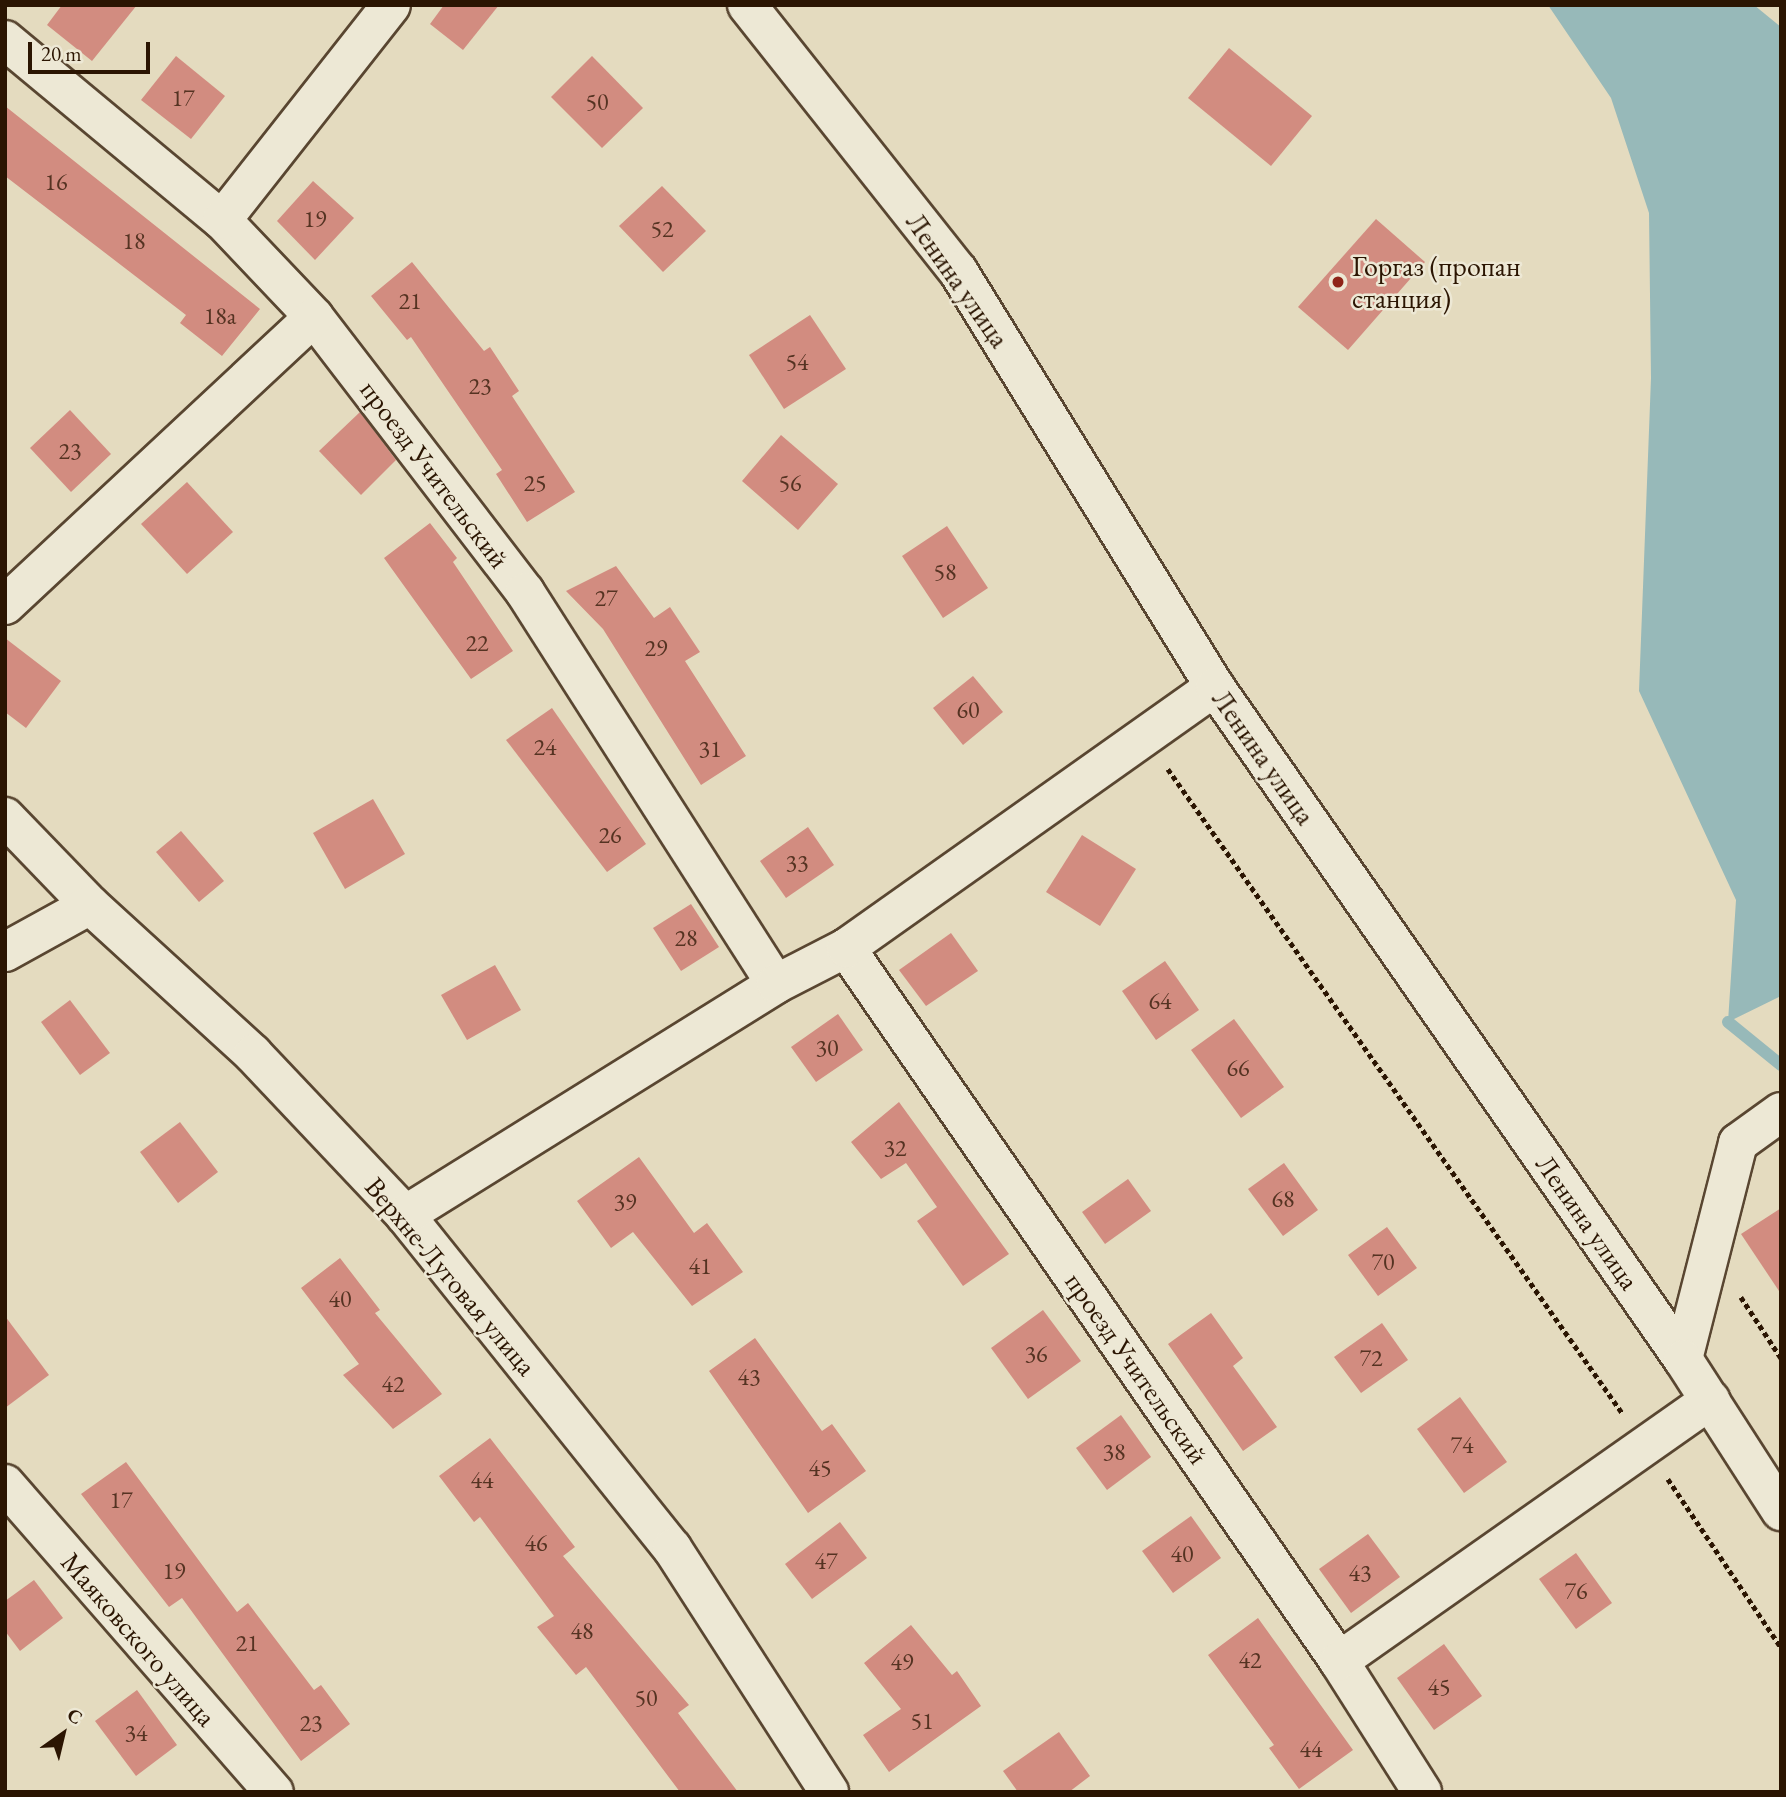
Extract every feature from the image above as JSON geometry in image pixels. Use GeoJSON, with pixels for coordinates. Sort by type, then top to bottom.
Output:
{"type":"FeatureCollection","features":[{"type":"Feature","properties":{"kind":"street"},"geometry":{"type":"LineString","coordinates":[[222,220],[391,5]]}},
{"type":"Feature","properties":{"kind":"street","name":"Ленина улица"},"geometry":{"type":"LineString","coordinates":[[747,5],[958,271],[1215,687],[1683,1359],[1781,1511]]}},
{"type":"Feature","properties":{"kind":"street","name":"проезд Учительский"},"geometry":{"type":"LineString","coordinates":[[5,40],[222,220],[314,317],[525,592],[776,984]]}},
{"type":"Feature","properties":{"kind":"street"},"geometry":{"type":"LineString","coordinates":[[5,605],[314,317]]}},
{"type":"Feature","properties":{"kind":"street"},"geometry":{"type":"LineString","coordinates":[[405,1215],[776,984],[846,948],[1215,687]]}},
{"type":"Feature","properties":{"kind":"street","name":"Верхне-Луговая улица"},"geometry":{"type":"LineString","coordinates":[[5,817],[90,905],[253,1054],[405,1215],[672,1548],[829,1792]]}},
{"type":"Feature","properties":{"kind":"street"},"geometry":{"type":"LineString","coordinates":[[5,952],[90,905]]}},
{"type":"Feature","properties":{"kind":"street","name":"проезд Учительский"},"geometry":{"type":"LineString","coordinates":[[846,948],[1339,1661],[1422,1792]]}},
{"type":"Feature","properties":{"kind":"street"},"geometry":{"type":"LineString","coordinates":[[1683,1359],[1738,1143],[1781,1112]]}},
{"type":"Feature","properties":{"kind":"street"},"geometry":{"type":"LineString","coordinates":[[1339,1661],[1647,1448],[1710,1400]]}},
{"type":"Feature","properties":{"kind":"street","name":"Маяковского улица"},"geometry":{"type":"LineString","coordinates":[[5,1484],[274,1792]]}},
{"type":"Feature","properties":{"kind":"path"},"geometry":{"type":"LineString","coordinates":[[1145,737],[1647,1448],[1781,1647]]}},
{"type":"Feature","properties":{"kind":"path"},"geometry":{"type":"LineString","coordinates":[[1711,1251],[1781,1358]]}},
{"type":"Feature","properties":{"kind":"water"},"geometry":{"type":"Polygon","coordinates":[[[1548,5],[1754,5],[1781,27],[1781,996],[1728,1022],[1736,900],[1639,691],[1651,378],[1649,213],[1611,98],[1548,5]]]}},
{"type":"Feature","properties":{"kind":"building"},"geometry":{"type":"Polygon","coordinates":[[[62,5],[137,5],[92,61],[47,25],[62,5]]]}},
{"type":"Feature","properties":{"kind":"building"},"geometry":{"type":"Polygon","coordinates":[[[444,5],[499,5],[463,50],[430,24],[444,5]]]}},
{"type":"Feature","properties":{"kind":"building"},"geometry":{"type":"Polygon","coordinates":[[[1229,48],[1312,116],[1271,166],[1188,98],[1229,48]]]}},
{"type":"Feature","properties":{"kind":"building"},"geometry":{"type":"Polygon","coordinates":[[[176,56],[225,96],[191,139],[141,100],[176,56]]]}},
{"type":"Feature","properties":{"kind":"building"},"geometry":{"type":"Polygon","coordinates":[[[592,56],[643,108],[602,148],[551,97],[592,56]]]}},
{"type":"Feature","properties":{"kind":"building"},"geometry":{"type":"Polygon","coordinates":[[[5,106],[260,309],[222,356],[180,323],[186,315],[5,176],[5,106]]]}},
{"type":"Feature","properties":{"kind":"building"},"geometry":{"type":"Polygon","coordinates":[[[313,181],[354,218],[315,260],[277,221],[313,181]]]}},
{"type":"Feature","properties":{"kind":"building"},"geometry":{"type":"Polygon","coordinates":[[[662,186],[706,231],[663,272],[619,226],[662,186]]]}},
{"type":"Feature","properties":{"kind":"building"},"geometry":{"type":"Polygon","coordinates":[[[1376,219],[1425,262],[1348,350],[1298,307],[1376,219]]]}},
{"type":"Feature","properties":{"kind":"building"},"geometry":{"type":"Polygon","coordinates":[[[412,262],[484,351],[490,347],[519,391],[512,396],[575,492],[527,522],[496,474],[502,470],[411,337],[407,340],[371,296],[412,262]]]}},
{"type":"Feature","properties":{"kind":"building"},"geometry":{"type":"Polygon","coordinates":[[[810,315],[846,369],[784,409],[749,355],[810,315]]]}},
{"type":"Feature","properties":{"kind":"building"},"geometry":{"type":"Polygon","coordinates":[[[70,410],[111,454],[71,492],[30,448],[70,410]]]}},
{"type":"Feature","properties":{"kind":"building"},"geometry":{"type":"Polygon","coordinates":[[[360,412],[396,460],[361,495],[319,451],[360,412]]]}},
{"type":"Feature","properties":{"kind":"building"},"geometry":{"type":"Polygon","coordinates":[[[781,435],[838,484],[798,530],[742,481],[781,435]]]}},
{"type":"Feature","properties":{"kind":"building"},"geometry":{"type":"Polygon","coordinates":[[[187,482],[233,532],[187,574],[141,524],[187,482]]]}},
{"type":"Feature","properties":{"kind":"building"},"geometry":{"type":"Polygon","coordinates":[[[430,523],[457,558],[453,562],[513,651],[471,679],[384,558],[430,523]]]}},
{"type":"Feature","properties":{"kind":"building"},"geometry":{"type":"Polygon","coordinates":[[[947,526],[988,588],[943,618],[902,556],[947,526]]]}},
{"type":"Feature","properties":{"kind":"building"},"geometry":{"type":"Polygon","coordinates":[[[616,566],[654,618],[670,607],[700,652],[685,661],[746,756],[701,785],[603,629],[566,591],[616,566]]]}},
{"type":"Feature","properties":{"kind":"building"},"geometry":{"type":"Polygon","coordinates":[[[5,638],[61,681],[26,728],[5,712],[5,638]]]}},
{"type":"Feature","properties":{"kind":"building"},"geometry":{"type":"Polygon","coordinates":[[[973,676],[1003,712],[963,745],[933,708],[973,676]]]}},
{"type":"Feature","properties":{"kind":"building"},"geometry":{"type":"Polygon","coordinates":[[[552,708],[646,844],[607,872],[506,740],[552,708]]]}},
{"type":"Feature","properties":{"kind":"building"},"geometry":{"type":"Polygon","coordinates":[[[373,799],[405,854],[345,889],[313,833],[373,799]]]}},
{"type":"Feature","properties":{"kind":"building"},"geometry":{"type":"Polygon","coordinates":[[[808,827],[834,865],[786,898],[760,861],[808,827]]]}},
{"type":"Feature","properties":{"kind":"building"},"geometry":{"type":"Polygon","coordinates":[[[181,831],[224,881],[199,902],[156,852],[181,831]]]}},
{"type":"Feature","properties":{"kind":"building"},"geometry":{"type":"Polygon","coordinates":[[[1082,835],[1136,869],[1100,926],[1046,892],[1082,835]]]}},
{"type":"Feature","properties":{"kind":"building"},"geometry":{"type":"Polygon","coordinates":[[[691,904],[719,947],[681,971],[653,928],[691,904]]]}},
{"type":"Feature","properties":{"kind":"building"},"geometry":{"type":"Polygon","coordinates":[[[951,933],[978,971],[926,1006],[899,970],[951,933]]]}},
{"type":"Feature","properties":{"kind":"building"},"geometry":{"type":"Polygon","coordinates":[[[1165,961],[1199,1010],[1156,1040],[1122,991],[1165,961]]]}},
{"type":"Feature","properties":{"kind":"building"},"geometry":{"type":"Polygon","coordinates":[[[495,965],[521,1010],[467,1040],[441,995],[495,965]]]}},
{"type":"Feature","properties":{"kind":"building"},"geometry":{"type":"Polygon","coordinates":[[[70,1000],[110,1053],[80,1075],[41,1022],[70,1000]]]}},
{"type":"Feature","properties":{"kind":"building"},"geometry":{"type":"Polygon","coordinates":[[[838,1014],[863,1050],[816,1082],[791,1047],[838,1014]]]}},
{"type":"Feature","properties":{"kind":"building"},"geometry":{"type":"Polygon","coordinates":[[[1234,1019],[1284,1087],[1241,1118],[1191,1050],[1234,1019]]]}},
{"type":"Feature","properties":{"kind":"building"},"geometry":{"type":"Polygon","coordinates":[[[899,1102],[1009,1254],[963,1286],[917,1221],[937,1207],[906,1163],[881,1179],[851,1142],[899,1102]]]}},
{"type":"Feature","properties":{"kind":"building"},"geometry":{"type":"Polygon","coordinates":[[[180,1122],[218,1172],[178,1203],[140,1152],[180,1122]]]}},
{"type":"Feature","properties":{"kind":"building"},"geometry":{"type":"Polygon","coordinates":[[[639,1157],[694,1233],[707,1223],[743,1272],[692,1306],[633,1232],[611,1248],[577,1201],[639,1157]]]}},
{"type":"Feature","properties":{"kind":"building"},"geometry":{"type":"Polygon","coordinates":[[[1284,1163],[1318,1210],[1283,1236],[1248,1189],[1284,1163]]]}},
{"type":"Feature","properties":{"kind":"building"},"geometry":{"type":"Polygon","coordinates":[[[1128,1179],[1151,1211],[1105,1244],[1082,1212],[1128,1179]]]}},
{"type":"Feature","properties":{"kind":"building"},"geometry":{"type":"Polygon","coordinates":[[[1781,1208],[1781,1294],[1741,1234],[1781,1208]]]}},
{"type":"Feature","properties":{"kind":"building"},"geometry":{"type":"Polygon","coordinates":[[[1387,1227],[1417,1268],[1378,1296],[1348,1255],[1387,1227]]]}},
{"type":"Feature","properties":{"kind":"building"},"geometry":{"type":"Polygon","coordinates":[[[340,1258],[380,1310],[375,1313],[442,1394],[393,1429],[343,1375],[359,1364],[301,1288],[340,1258]]]}},
{"type":"Feature","properties":{"kind":"building"},"geometry":{"type":"Polygon","coordinates":[[[1043,1310],[1081,1361],[1028,1399],[991,1348],[1043,1310]]]}},
{"type":"Feature","properties":{"kind":"building"},"geometry":{"type":"Polygon","coordinates":[[[1211,1313],[1243,1358],[1233,1366],[1277,1427],[1243,1451],[1168,1344],[1211,1313]]]}},
{"type":"Feature","properties":{"kind":"building"},"geometry":{"type":"Polygon","coordinates":[[[5,1316],[49,1375],[5,1408],[5,1316]]]}},
{"type":"Feature","properties":{"kind":"building"},"geometry":{"type":"Polygon","coordinates":[[[1382,1323],[1408,1360],[1361,1393],[1334,1357],[1382,1323]]]}},
{"type":"Feature","properties":{"kind":"building"},"geometry":{"type":"Polygon","coordinates":[[[755,1338],[822,1431],[832,1424],[866,1471],[808,1513],[709,1371],[755,1338]]]}},
{"type":"Feature","properties":{"kind":"building"},"geometry":{"type":"Polygon","coordinates":[[[1460,1397],[1507,1462],[1464,1493],[1417,1429],[1460,1397]]]}},
{"type":"Feature","properties":{"kind":"building"},"geometry":{"type":"Polygon","coordinates":[[[1121,1415],[1151,1457],[1107,1490],[1076,1448],[1121,1415]]]}},
{"type":"Feature","properties":{"kind":"building"},"geometry":{"type":"Polygon","coordinates":[[[490,1438],[575,1547],[563,1556],[689,1705],[678,1713],[738,1792],[680,1792],[586,1667],[576,1675],[537,1627],[554,1616],[480,1517],[474,1522],[439,1476],[490,1438]]]}},
{"type":"Feature","properties":{"kind":"building"},"geometry":{"type":"Polygon","coordinates":[[[126,1462],[237,1612],[248,1603],[314,1690],[321,1685],[350,1724],[301,1761],[182,1598],[169,1607],[81,1494],[126,1462]]]}},
{"type":"Feature","properties":{"kind":"building"},"geometry":{"type":"Polygon","coordinates":[[[1191,1516],[1221,1558],[1173,1593],[1142,1551],[1191,1516]]]}},
{"type":"Feature","properties":{"kind":"building"},"geometry":{"type":"Polygon","coordinates":[[[840,1522],[867,1558],[812,1599],[785,1564],[840,1522]]]}},
{"type":"Feature","properties":{"kind":"building"},"geometry":{"type":"Polygon","coordinates":[[[1368,1534],[1400,1577],[1351,1613],[1319,1569],[1368,1534]]]}},
{"type":"Feature","properties":{"kind":"building"},"geometry":{"type":"Polygon","coordinates":[[[1576,1553],[1612,1603],[1576,1629],[1539,1579],[1576,1553]]]}},
{"type":"Feature","properties":{"kind":"building"},"geometry":{"type":"Polygon","coordinates":[[[34,1580],[63,1618],[20,1651],[5,1631],[5,1601],[34,1580]]]}},
{"type":"Feature","properties":{"kind":"building"},"geometry":{"type":"Polygon","coordinates":[[[1258,1618],[1353,1750],[1299,1789],[1269,1748],[1274,1745],[1208,1655],[1258,1618]]]}},
{"type":"Feature","properties":{"kind":"building"},"geometry":{"type":"Polygon","coordinates":[[[911,1625],[952,1675],[957,1671],[981,1706],[889,1772],[863,1735],[901,1709],[864,1663],[911,1625]]]}},
{"type":"Feature","properties":{"kind":"building"},"geometry":{"type":"Polygon","coordinates":[[[1444,1644],[1482,1696],[1434,1730],[1397,1678],[1444,1644]]]}},
{"type":"Feature","properties":{"kind":"building"},"geometry":{"type":"Polygon","coordinates":[[[137,1690],[177,1745],[136,1776],[95,1721],[137,1690]]]}},
{"type":"Feature","properties":{"kind":"building"},"geometry":{"type":"Polygon","coordinates":[[[1059,1732],[1090,1776],[1069,1792],[1018,1792],[1003,1771],[1059,1732]]]}},
{"type":"Feature","properties":{"kind":"waterway"},"geometry":{"type":"LineString","coordinates":[[1728,1022],[1781,1065]]}},
{"type":"Feature","properties":{"kind":"place","name":"Горгаз (пропан станция)"},"geometry":{"type":"Point","coordinates":[1338,282]}}]}
